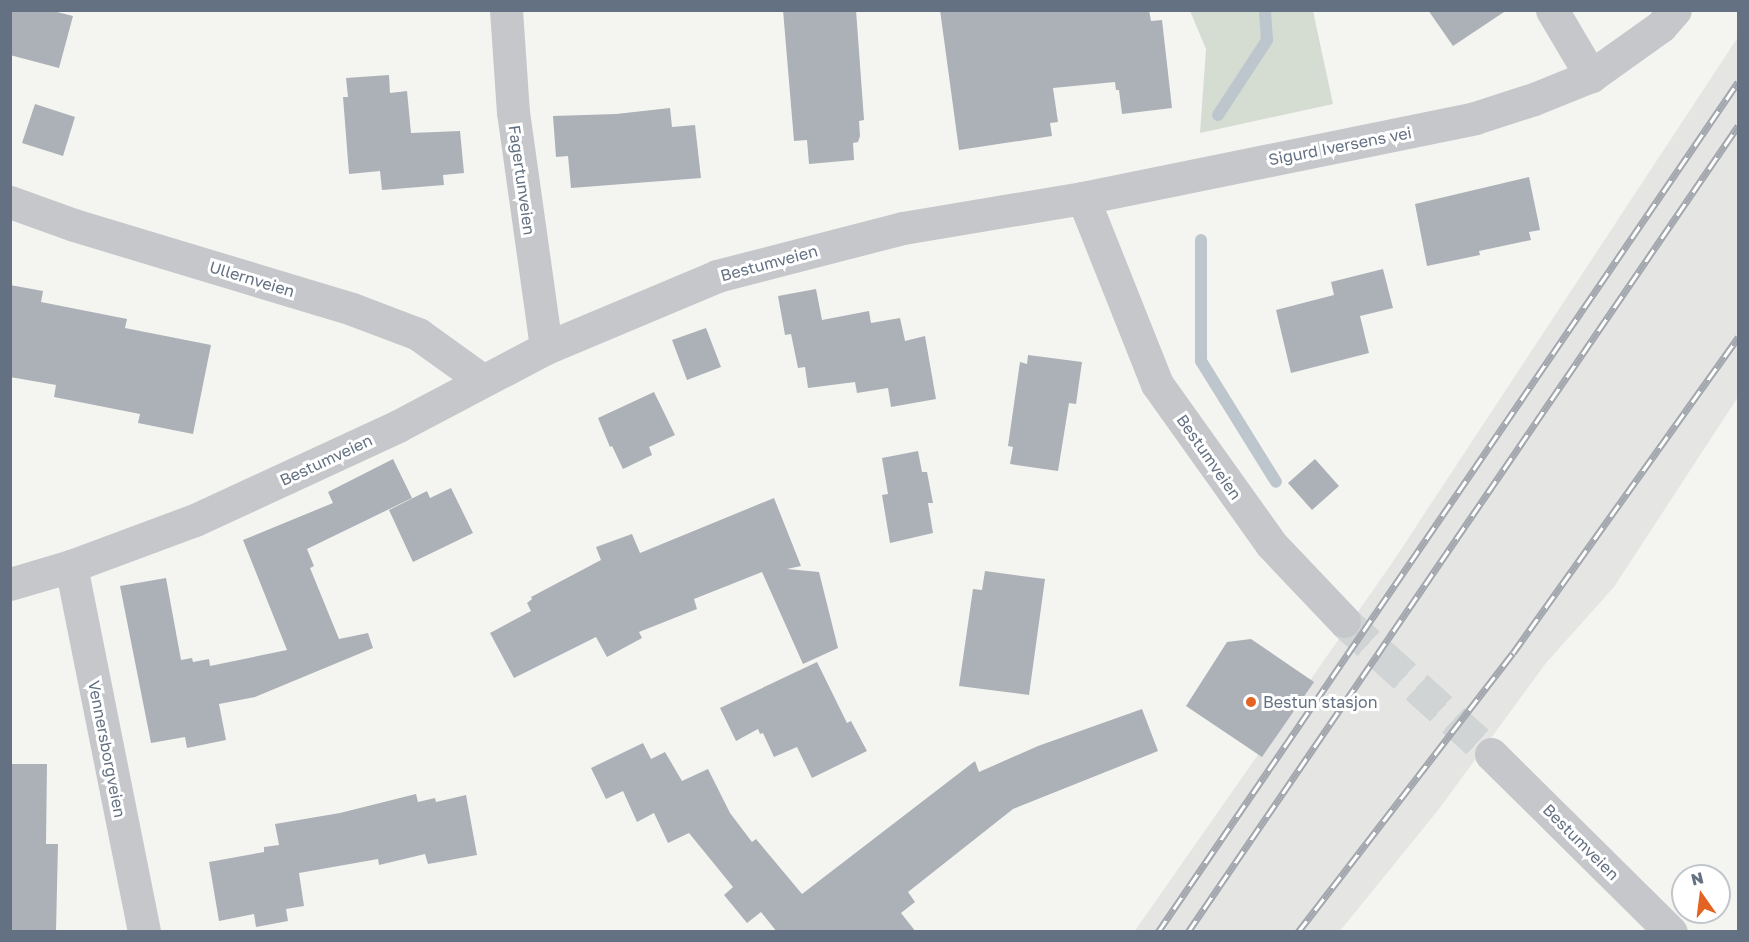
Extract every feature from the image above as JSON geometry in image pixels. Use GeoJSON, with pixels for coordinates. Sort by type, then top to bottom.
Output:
{"type":"FeatureCollection","features":[{"type":"Feature","properties":{"kind":"street","name":"Fagertunveien"},"geometry":{"type":"LineString","coordinates":[[506,10],[513,112],[546,348]]}},
{"type":"Feature","properties":{"kind":"street"},"geometry":{"type":"LineString","coordinates":[[1552,10],[1591,76]]}},
{"type":"Feature","properties":{"kind":"street","name":"Sigurd Iversens vei"},"geometry":{"type":"LineString","coordinates":[[1083,198],[1475,118],[1534,99],[1591,76],[1643,40],[1675,10]]}},
{"type":"Feature","properties":{"kind":"street","name":"Bestumveien"},"geometry":{"type":"LineString","coordinates":[[10,584],[71,566],[195,520],[398,426],[546,348],[717,276],[903,228],[1083,198],[1157,384],[1271,544],[1344,621]]}},
{"type":"Feature","properties":{"kind":"street","name":"Ullernveien"},"geometry":{"type":"LineString","coordinates":[[10,202],[74,225],[352,309],[418,334],[482,380]]}},
{"type":"Feature","properties":{"kind":"street","name":"Vennersborgveien"},"geometry":{"type":"LineString","coordinates":[[71,566],[144,932]]}},
{"type":"Feature","properties":{"kind":"street","name":"Bestumveien"},"geometry":{"type":"LineString","coordinates":[[1491,754],[1671,932]]}},
{"type":"Feature","properties":{"kind":"shaded area"},"geometry":{"type":"Polygon","coordinates":[[[1190,11],[1313,11],[1333,104],[1200,133],[1206,49],[1190,11]]]}},
{"type":"Feature","properties":{"kind":"shaded area"},"geometry":{"type":"Polygon","coordinates":[[[1738,37],[1738,397],[1614,587],[1546,663],[1439,809],[1340,931],[1134,932],[1392,563],[1738,37]]]}},
{"type":"Feature","properties":{"kind":"building"},"geometry":{"type":"Polygon","coordinates":[[[10,10],[49,10],[73,16],[59,68],[10,55],[10,10]]]}},
{"type":"Feature","properties":{"kind":"building"},"geometry":{"type":"Polygon","coordinates":[[[783,10],[856,10],[864,120],[859,121],[858,142],[853,143],[854,160],[809,164],[807,140],[794,141],[783,10]]]}},
{"type":"Feature","properties":{"kind":"building"},"geometry":{"type":"Polygon","coordinates":[[[940,10],[1149,10],[1151,21],[1162,20],[1172,108],[1122,114],[1119,90],[1116,90],[1115,82],[1053,88],[1058,122],[1050,123],[1052,136],[959,150],[940,10]]]}},
{"type":"Feature","properties":{"kind":"building"},"geometry":{"type":"Polygon","coordinates":[[[1428,10],[1507,10],[1453,46],[1428,10]]]}},
{"type":"Feature","properties":{"kind":"building"},"geometry":{"type":"Polygon","coordinates":[[[389,75],[390,93],[407,91],[411,133],[460,131],[464,173],[443,175],[444,185],[382,190],[380,171],[349,174],[343,97],[348,97],[346,78],[389,75]]]}},
{"type":"Feature","properties":{"kind":"building"},"geometry":{"type":"Polygon","coordinates":[[[35,104],[75,117],[63,156],[22,143],[35,104]]]}},
{"type":"Feature","properties":{"kind":"building"},"geometry":{"type":"Polygon","coordinates":[[[670,108],[672,127],[695,125],[701,178],[571,188],[568,156],[556,157],[553,116],[616,114],[670,108]]]}},
{"type":"Feature","properties":{"kind":"building"},"geometry":{"type":"Polygon","coordinates":[[[1529,177],[1540,230],[1529,232],[1531,240],[1479,251],[1480,255],[1427,266],[1415,204],[1529,177]]]}},
{"type":"Feature","properties":{"kind":"building"},"geometry":{"type":"Polygon","coordinates":[[[1383,269],[1393,308],[1360,316],[1369,353],[1291,373],[1276,310],[1334,295],[1331,282],[1383,269]]]}},
{"type":"Feature","properties":{"kind":"building"},"geometry":{"type":"Polygon","coordinates":[[[10,285],[43,291],[41,302],[127,319],[125,328],[211,345],[193,434],[138,423],[140,414],[54,397],[56,385],[10,377],[10,285]]]}},
{"type":"Feature","properties":{"kind":"building"},"geometry":{"type":"Polygon","coordinates":[[[816,289],[822,320],[869,311],[871,323],[900,318],[905,341],[925,336],[936,399],[891,407],[888,388],[857,393],[855,382],[808,388],[805,367],[798,368],[791,334],[785,335],[778,296],[816,289]]]}},
{"type":"Feature","properties":{"kind":"building"},"geometry":{"type":"Polygon","coordinates":[[[706,328],[721,367],[687,380],[672,340],[706,328]]]}},
{"type":"Feature","properties":{"kind":"building"},"geometry":{"type":"Polygon","coordinates":[[[1028,355],[1082,362],[1076,404],[1069,403],[1058,471],[1010,464],[1013,447],[1008,446],[1020,362],[1027,364],[1028,355]]]}},
{"type":"Feature","properties":{"kind":"building"},"geometry":{"type":"Polygon","coordinates":[[[654,392],[675,435],[649,447],[652,455],[623,469],[612,446],[610,447],[598,418],[654,392]]]}},
{"type":"Feature","properties":{"kind":"building"},"geometry":{"type":"Polygon","coordinates":[[[918,451],[922,472],[927,472],[933,503],[928,503],[933,533],[890,543],[882,495],[888,494],[882,458],[918,451]]]}},
{"type":"Feature","properties":{"kind":"building"},"geometry":{"type":"Polygon","coordinates":[[[393,459],[412,498],[307,549],[314,566],[310,568],[339,639],[368,633],[373,648],[255,697],[219,704],[226,740],[187,748],[185,737],[151,743],[120,586],[166,578],[181,660],[192,658],[193,662],[209,659],[210,666],[287,650],[243,540],[333,503],[328,492],[393,459]]]}},
{"type":"Feature","properties":{"kind":"building"},"geometry":{"type":"Polygon","coordinates":[[[1315,459],[1339,486],[1312,510],[1288,483],[1315,459]]]}},
{"type":"Feature","properties":{"kind":"building"},"geometry":{"type":"Polygon","coordinates":[[[451,488],[473,533],[413,562],[389,510],[427,491],[430,498],[451,488]]]}},
{"type":"Feature","properties":{"kind":"building"},"geometry":{"type":"Polygon","coordinates":[[[774,498],[801,566],[787,569],[819,572],[838,648],[803,664],[762,572],[694,599],[697,609],[639,632],[642,638],[607,657],[596,637],[514,678],[490,633],[531,611],[527,603],[532,599],[531,597],[601,560],[596,547],[632,534],[640,553],[774,498]]]}},
{"type":"Feature","properties":{"kind":"building"},"geometry":{"type":"Polygon","coordinates":[[[985,571],[1045,579],[1029,695],[959,686],[973,589],[982,590],[985,571]]]}},
{"type":"Feature","properties":{"kind":"building","name":"Bestun stasjon"},"geometry":{"type":"Polygon","coordinates":[[[1251,639],[1314,682],[1262,757],[1186,706],[1227,642],[1251,639]]]}},
{"type":"Feature","properties":{"kind":"building"},"geometry":{"type":"Polygon","coordinates":[[[817,662],[847,723],[851,721],[867,751],[812,778],[797,747],[774,757],[763,733],[760,734],[758,729],[736,741],[720,708],[817,662]]]}},
{"type":"Feature","properties":{"kind":"building"},"geometry":{"type":"Polygon","coordinates":[[[1142,709],[1158,751],[1013,809],[908,892],[915,902],[901,913],[916,932],[777,932],[761,912],[747,923],[724,895],[733,887],[689,833],[668,843],[654,813],[637,822],[623,791],[606,799],[591,768],[643,743],[651,759],[665,752],[682,781],[708,769],[730,813],[752,842],[756,839],[802,894],[975,761],[979,772],[1038,746],[1142,709]]]}},
{"type":"Feature","properties":{"kind":"building"},"geometry":{"type":"Polygon","coordinates":[[[10,764],[47,764],[46,844],[58,844],[56,932],[10,932],[10,764]]]}},
{"type":"Feature","properties":{"kind":"building"},"geometry":{"type":"Polygon","coordinates":[[[416,794],[418,802],[435,798],[436,802],[466,795],[477,855],[428,864],[425,854],[379,865],[378,859],[299,873],[304,906],[286,909],[288,921],[256,927],[254,914],[219,921],[209,862],[264,852],[264,847],[279,845],[275,824],[340,813],[416,794]]]}},
{"type":"Feature","properties":{"kind":"waterway"},"geometry":{"type":"LineString","coordinates":[[1218,115],[1267,40],[1265,10]]}},
{"type":"Feature","properties":{"kind":"waterway"},"geometry":{"type":"LineString","coordinates":[[1201,240],[1201,361],[1276,482]]}},
{"type":"Feature","properties":{"kind":"tunnel"},"geometry":{"type":"LineString","coordinates":[[1344,621],[1491,754]]}},
{"type":"Feature","properties":{"kind":"railway"},"geometry":{"type":"LineString","coordinates":[[1158,932],[1738,82]]}},
{"type":"Feature","properties":{"kind":"railway"},"geometry":{"type":"LineString","coordinates":[[1188,932],[1738,126]]}},
{"type":"Feature","properties":{"kind":"railway"},"geometry":{"type":"LineString","coordinates":[[1298,932],[1513,653],[1738,337]]}},
{"type":"Feature","properties":{"kind":"place","name":"Bestun stasjon"},"geometry":{"type":"Point","coordinates":[1251,702]}}]}
